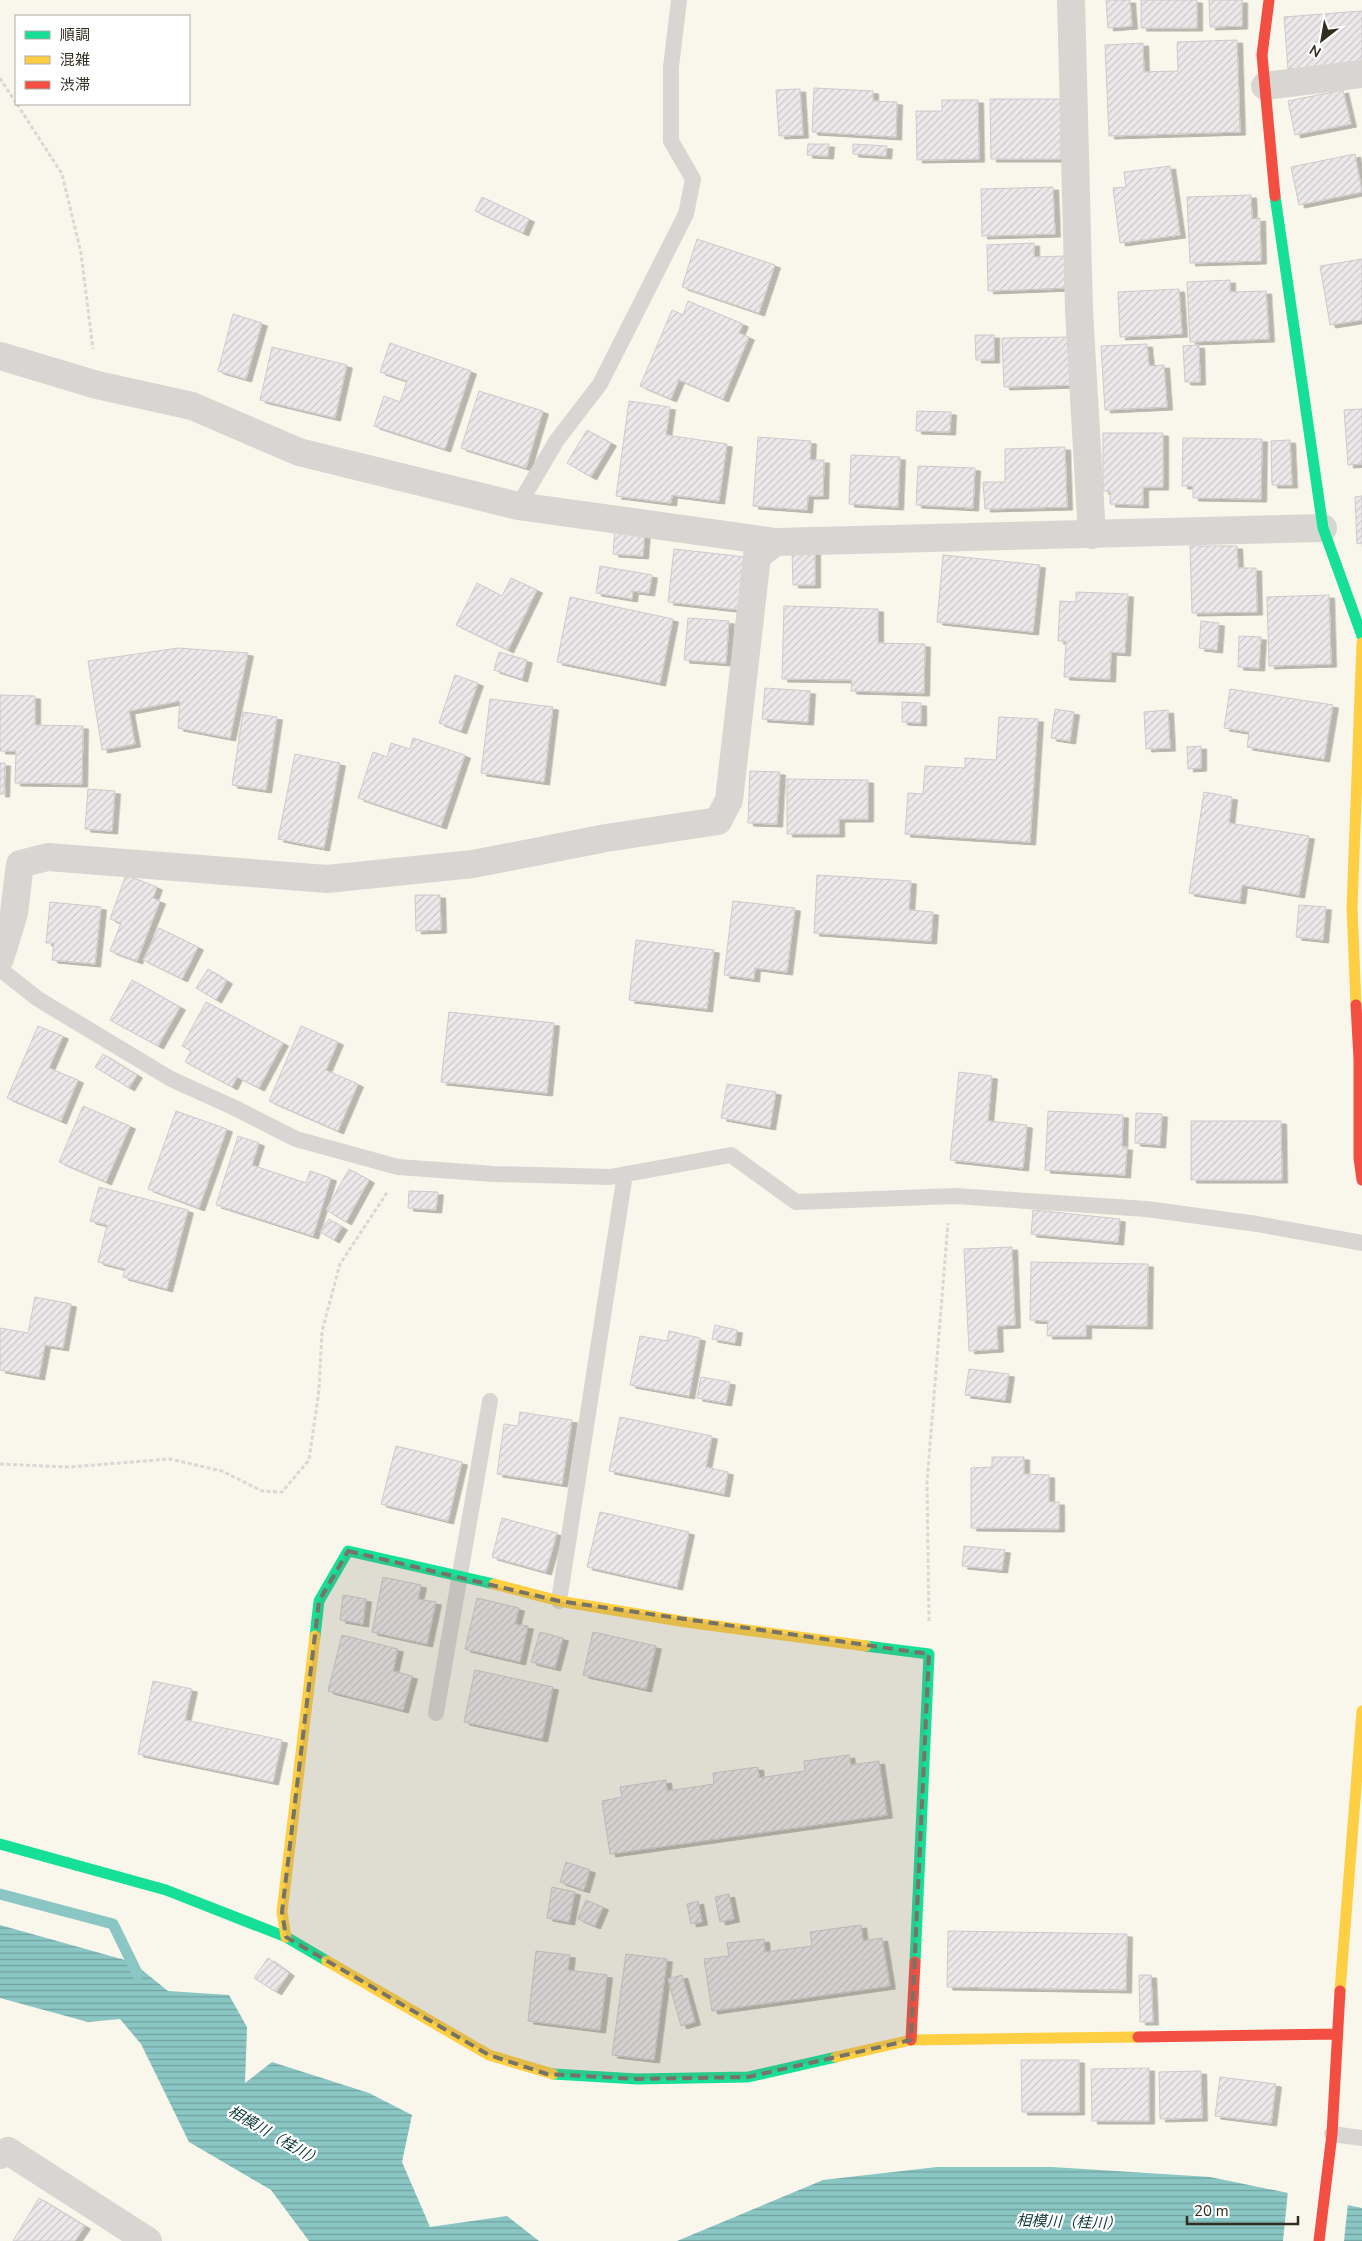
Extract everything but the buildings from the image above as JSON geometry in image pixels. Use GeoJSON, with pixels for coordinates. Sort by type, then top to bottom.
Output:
{"type":"FeatureCollection","features":[{"type":"Feature","properties":{"kind":"street"},"geometry":{"type":"LineString","coordinates":[[1072,0],[1079,311],[1092,535]]}},
{"type":"Feature","properties":{"kind":"street"},"geometry":{"type":"LineString","coordinates":[[1268,0],[1262,56],[1278,224],[1323,528],[1362,636]]}},
{"type":"Feature","properties":{"kind":"street"},"geometry":{"type":"LineString","coordinates":[[1264,86],[1362,74]]}},
{"type":"Feature","properties":{"kind":"street"},"geometry":{"type":"LineString","coordinates":[[8,359],[97,385],[192,406],[299,452],[518,506],[776,542],[1323,528]]}},
{"type":"Feature","properties":{"kind":"street"},"geometry":{"type":"LineString","coordinates":[[0,959],[14,913],[20,864],[48,857],[327,879],[473,864],[606,838],[718,821],[729,800],[757,556],[776,542]]}},
{"type":"Feature","properties":{"kind":"street"},"geometry":{"type":"LineString","coordinates":[[1362,643],[1352,908],[1359,987],[1359,1158],[1362,1180]]}},
{"type":"Feature","properties":{"kind":"street"},"geometry":{"type":"LineString","coordinates":[[286,1937],[282,1912],[319,1601],[348,1551],[459,1575],[559,1601],[686,1622],[929,1654],[911,2040]]}},
{"type":"Feature","properties":{"kind":"street"},"geometry":{"type":"LineString","coordinates":[[1319,2241],[1331,2141],[1337,2034],[1362,1711]]}},
{"type":"Feature","properties":{"kind":"street"},"geometry":{"type":"LineString","coordinates":[[0,1844],[166,1890],[286,1937],[489,2055],[547,2074],[637,2079],[748,2077],[911,2040],[1337,2034]]}},
{"type":"Feature","properties":{"kind":"street"},"geometry":{"type":"LineString","coordinates":[[0,2155],[8,2151],[148,2241]]}},
{"type":"Feature","properties":{"kind":"lane"},"geometry":{"type":"LineString","coordinates":[[518,506],[556,440],[600,384],[686,214],[693,180],[671,141],[670,68],[679,0]]}},
{"type":"Feature","properties":{"kind":"lane"},"geometry":{"type":"LineString","coordinates":[[0,969],[38,1000],[171,1080],[235,1108],[296,1138],[398,1167],[494,1174],[610,1177],[731,1155],[796,1202],[955,1196],[1146,1209],[1256,1224],[1362,1243]]}},
{"type":"Feature","properties":{"kind":"lane"},"geometry":{"type":"LineString","coordinates":[[559,1601],[625,1174]]}},
{"type":"Feature","properties":{"kind":"lane"},"geometry":{"type":"LineString","coordinates":[[436,1713],[490,1401]]}},
{"type":"Feature","properties":{"kind":"lane"},"geometry":{"type":"LineString","coordinates":[[1331,2141],[1362,2138]]}},
{"type":"Feature","properties":{"kind":"path"},"geometry":{"type":"LineString","coordinates":[[0,78],[15,100]]}},
{"type":"Feature","properties":{"kind":"path"},"geometry":{"type":"LineString","coordinates":[[18,105],[62,174],[81,253],[97,385]]}},
{"type":"Feature","properties":{"kind":"path"},"geometry":{"type":"LineString","coordinates":[[0,1464],[68,1467],[170,1459],[222,1471],[262,1491],[282,1492],[309,1460],[319,1390],[322,1331],[340,1264],[386,1196],[398,1167]]}},
{"type":"Feature","properties":{"kind":"path"},"geometry":{"type":"LineString","coordinates":[[929,1654],[927,1482],[949,1217],[955,1196]]}},
{"type":"Feature","properties":{"kind":"highlighted area"},"geometry":{"type":"Polygon","coordinates":[[[348,1551],[559,1601],[929,1654],[911,2040],[748,2077],[637,2079],[547,2074],[489,2055],[286,1937],[282,1912],[319,1601],[348,1551]]]}},
{"type":"Feature","properties":{"kind":"water","name":"相模川（桂川）"},"geometry":{"type":"Polygon","coordinates":[[[0,1925],[132,1962],[168,1991],[229,1995],[247,2027],[245,2083],[272,2062],[369,2093],[412,2115],[402,2162],[430,2227],[507,2216],[539,2241],[309,2241],[271,2190],[189,2142],[141,2044],[120,2019],[88,2022],[0,1998],[0,1925]]]}},
{"type":"Feature","properties":{"kind":"water","name":"相模川（桂川）"},"geometry":{"type":"Polygon","coordinates":[[[937,2167],[1052,2167],[1210,2177],[1362,2208],[1362,2241],[677,2241],[823,2180],[937,2167]]]}},
{"type":"Feature","properties":{"kind":"pier"},"geometry":{"type":"Polygon","coordinates":[[[1288,2191],[1348,2203],[1344,2241],[1283,2241],[1288,2191]]]}},
{"type":"Feature","properties":{"kind":"waterway"},"geometry":{"type":"LineString","coordinates":[[0,1894],[113,1924],[138,1975]]}},
{"type":"Feature","properties":{"kind":"traffic: fast"},"geometry":{"type":"LineString","coordinates":[[1275,196],[1323,528],[1362,636]]}},
{"type":"Feature","properties":{"kind":"traffic: fast"},"geometry":{"type":"LineString","coordinates":[[315,1636],[319,1601],[348,1551],[494,1584]]}},
{"type":"Feature","properties":{"kind":"traffic: fast"},"geometry":{"type":"LineString","coordinates":[[866,1646],[929,1654],[915,1962]]}},
{"type":"Feature","properties":{"kind":"traffic: fast"},"geometry":{"type":"LineString","coordinates":[[0,1844],[166,1890],[286,1937],[327,1961]]}},
{"type":"Feature","properties":{"kind":"traffic: fast"},"geometry":{"type":"LineString","coordinates":[[553,2074],[637,2079],[748,2077],[836,2057]]}},
{"type":"Feature","properties":{"kind":"traffic: slow"},"geometry":{"type":"LineString","coordinates":[[1356,1005],[1352,908],[1362,643]]}},
{"type":"Feature","properties":{"kind":"traffic: slow"},"geometry":{"type":"LineString","coordinates":[[494,1584],[559,1601],[686,1622],[866,1646]]}},
{"type":"Feature","properties":{"kind":"traffic: slow"},"geometry":{"type":"LineString","coordinates":[[286,1937],[282,1912],[315,1636]]}},
{"type":"Feature","properties":{"kind":"traffic: slow"},"geometry":{"type":"LineString","coordinates":[[1340,1991],[1362,1711]]}},
{"type":"Feature","properties":{"kind":"traffic: slow"},"geometry":{"type":"LineString","coordinates":[[327,1961],[489,2055],[553,2074]]}},
{"type":"Feature","properties":{"kind":"traffic: slow"},"geometry":{"type":"LineString","coordinates":[[836,2057],[911,2040],[1138,2037]]}},
{"type":"Feature","properties":{"kind":"traffic: jam"},"geometry":{"type":"LineString","coordinates":[[1269,0],[1262,55],[1275,196]]}},
{"type":"Feature","properties":{"kind":"traffic: jam"},"geometry":{"type":"LineString","coordinates":[[1356,1005],[1359,1059],[1359,1158],[1362,1180]]}},
{"type":"Feature","properties":{"kind":"traffic: jam"},"geometry":{"type":"LineString","coordinates":[[911,2040],[915,1962]]}},
{"type":"Feature","properties":{"kind":"traffic: jam"},"geometry":{"type":"LineString","coordinates":[[1319,2241],[1332,2134],[1340,1991]]}},
{"type":"Feature","properties":{"kind":"traffic: jam"},"geometry":{"type":"LineString","coordinates":[[1138,2037],[1337,2034]]}}]}
